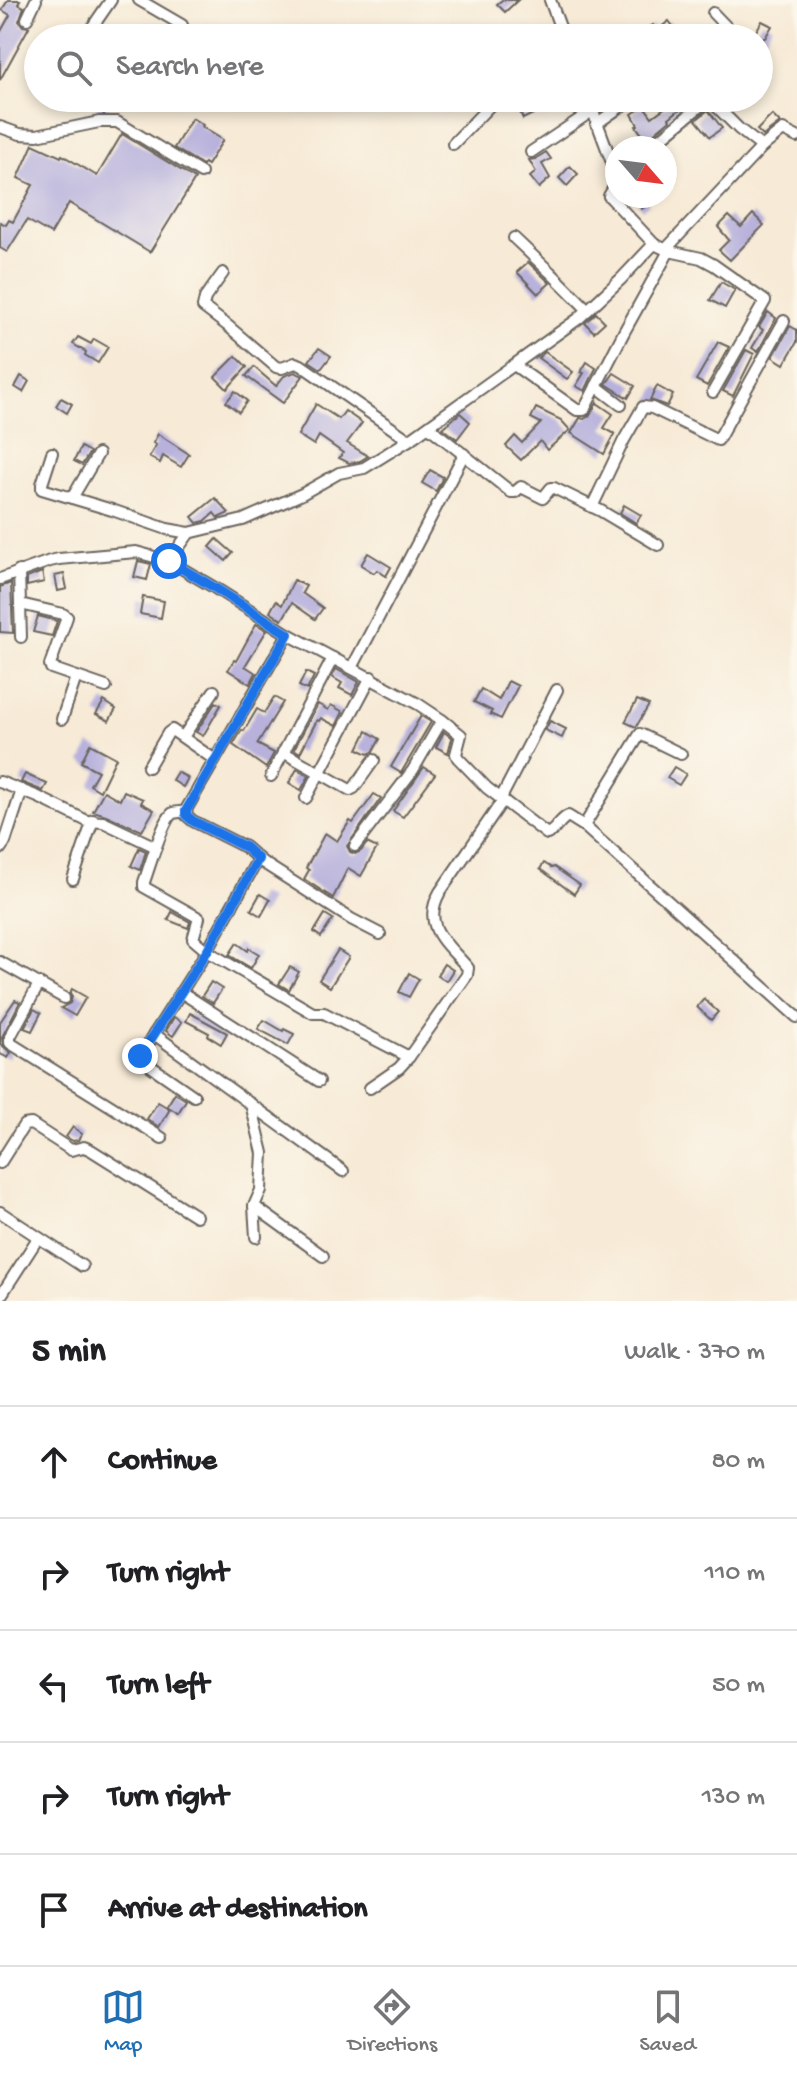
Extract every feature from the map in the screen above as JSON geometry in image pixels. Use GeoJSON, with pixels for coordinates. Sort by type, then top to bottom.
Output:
{"type":"FeatureCollection","features":[{"type":"Feature","properties":{"kind":"street"},"geometry":{"type":"LineString","coordinates":[[27,19],[36,0]]}},
{"type":"Feature","properties":{"kind":"street"},"geometry":{"type":"LineString","coordinates":[[95,24],[111,0]]}},
{"type":"Feature","properties":{"kind":"street"},"geometry":{"type":"LineString","coordinates":[[139,0],[180,24]]}},
{"type":"Feature","properties":{"kind":"street"},"geometry":{"type":"LineString","coordinates":[[550,0],[558,24]]}},
{"type":"Feature","properties":{"kind":"street"},"geometry":{"type":"LineString","coordinates":[[713,13],[724,24]]}},
{"type":"Feature","properties":{"kind":"street"},"geometry":{"type":"LineString","coordinates":[[453,144],[484,112]]}},
{"type":"Feature","properties":{"kind":"street"},"geometry":{"type":"LineString","coordinates":[[531,152],[591,112]]}},
{"type":"Feature","properties":{"kind":"street"},"geometry":{"type":"LineString","coordinates":[[592,112],[605,148]]}},
{"type":"Feature","properties":{"kind":"street"},"geometry":{"type":"LineString","coordinates":[[596,124],[613,112]]}},
{"type":"Feature","properties":{"kind":"street"},"geometry":{"type":"LineString","coordinates":[[663,136],[692,112]]}},
{"type":"Feature","properties":{"kind":"street"},"geometry":{"type":"LineString","coordinates":[[723,112],[762,147]]}},
{"type":"Feature","properties":{"kind":"street"},"geometry":{"type":"LineString","coordinates":[[0,127],[20,134],[37,135],[99,122],[117,122],[201,173]]}},
{"type":"Feature","properties":{"kind":"street"},"geometry":{"type":"LineString","coordinates":[[514,365],[577,410],[584,410],[668,250],[762,147],[783,130],[797,137]]}},
{"type":"Feature","properties":{"kind":"street"},"geometry":{"type":"LineString","coordinates":[[620,208],[654,244],[701,258],[765,301],[713,392]]}},
{"type":"Feature","properties":{"kind":"street"},"geometry":{"type":"LineString","coordinates":[[514,238],[588,310]]}},
{"type":"Feature","properties":{"kind":"street"},"geometry":{"type":"LineString","coordinates":[[52,453],[42,489],[167,529],[189,533],[243,520],[302,494],[339,473],[364,468],[429,427],[578,319],[654,244]]}},
{"type":"Feature","properties":{"kind":"street"},"geometry":{"type":"LineString","coordinates":[[223,273],[205,298],[203,307],[276,367],[295,363],[301,365],[409,440]]}},
{"type":"Feature","properties":{"kind":"street"},"geometry":{"type":"LineString","coordinates":[[592,507],[643,407],[652,408],[718,440],[784,321]]}},
{"type":"Feature","properties":{"kind":"street"},"geometry":{"type":"LineString","coordinates":[[596,386],[621,405]]}},
{"type":"Feature","properties":{"kind":"street"},"geometry":{"type":"LineString","coordinates":[[429,427],[511,492],[521,487],[543,498],[553,487],[658,545]]}},
{"type":"Feature","properties":{"kind":"street"},"geometry":{"type":"LineString","coordinates":[[72,498],[98,454]]}},
{"type":"Feature","properties":{"kind":"street"},"geometry":{"type":"LineString","coordinates":[[352,668],[464,454]]}},
{"type":"Feature","properties":{"kind":"street"},"geometry":{"type":"LineString","coordinates":[[169,561],[189,533]]}},
{"type":"Feature","properties":{"kind":"street"},"geometry":{"type":"LineString","coordinates":[[0,579],[50,561],[130,552],[169,561],[288,634],[371,677],[442,720],[461,735],[456,754],[458,758],[487,788],[547,834],[568,816],[584,826],[797,1017]]}},
{"type":"Feature","properties":{"kind":"street"},"geometry":{"type":"LineString","coordinates":[[19,571],[21,637]]}},
{"type":"Feature","properties":{"kind":"street"},"geometry":{"type":"LineString","coordinates":[[20,604],[67,617],[50,667],[53,670],[106,687]]}},
{"type":"Feature","properties":{"kind":"street"},"geometry":{"type":"LineString","coordinates":[[288,634],[186,815],[245,847],[258,859],[351,919],[380,934]]}},
{"type":"Feature","properties":{"kind":"street"},"geometry":{"type":"LineString","coordinates":[[271,776],[333,658]]}},
{"type":"Feature","properties":{"kind":"street"},"geometry":{"type":"LineString","coordinates":[[62,719],[76,677]]}},
{"type":"Feature","properties":{"kind":"street"},"geometry":{"type":"LineString","coordinates":[[306,798],[371,677]]}},
{"type":"Feature","properties":{"kind":"street"},"geometry":{"type":"LineString","coordinates":[[370,1088],[409,1057],[469,971],[440,938],[433,915],[436,899],[502,799],[557,690]]}},
{"type":"Feature","properties":{"kind":"street"},"geometry":{"type":"LineString","coordinates":[[183,737],[214,691]]}},
{"type":"Feature","properties":{"kind":"street"},"geometry":{"type":"LineString","coordinates":[[355,846],[413,770],[442,720]]}},
{"type":"Feature","properties":{"kind":"street"},"geometry":{"type":"LineString","coordinates":[[148,767],[170,731],[215,760]]}},
{"type":"Feature","properties":{"kind":"street"},"geometry":{"type":"LineString","coordinates":[[584,826],[640,734],[681,754]]}},
{"type":"Feature","properties":{"kind":"street"},"geometry":{"type":"LineString","coordinates":[[283,752],[350,790],[374,760]]}},
{"type":"Feature","properties":{"kind":"street"},"geometry":{"type":"LineString","coordinates":[[0,782],[87,821],[103,822],[156,847]]}},
{"type":"Feature","properties":{"kind":"street"},"geometry":{"type":"LineString","coordinates":[[0,849],[22,790]]}},
{"type":"Feature","properties":{"kind":"street"},"geometry":{"type":"LineString","coordinates":[[186,811],[170,815],[144,887],[199,918],[193,939],[207,951],[309,1011],[324,1013],[409,1057]]}},
{"type":"Feature","properties":{"kind":"street"},"geometry":{"type":"LineString","coordinates":[[73,879],[93,820]]}},
{"type":"Feature","properties":{"kind":"street"},"geometry":{"type":"LineString","coordinates":[[194,1096],[140,1059],[141,1053],[207,951],[258,859]]}},
{"type":"Feature","properties":{"kind":"street"},"geometry":{"type":"LineString","coordinates":[[0,962],[64,998]]}},
{"type":"Feature","properties":{"kind":"street"},"geometry":{"type":"LineString","coordinates":[[39,984],[10,1037],[10,1043],[162,1138]]}},
{"type":"Feature","properties":{"kind":"street"},"geometry":{"type":"LineString","coordinates":[[181,992],[319,1081]]}},
{"type":"Feature","properties":{"kind":"street"},"geometry":{"type":"LineString","coordinates":[[154,1034],[343,1171]]}},
{"type":"Feature","properties":{"kind":"street"},"geometry":{"type":"LineString","coordinates":[[251,1104],[263,1153],[261,1191],[254,1206],[256,1237]]}},
{"type":"Feature","properties":{"kind":"street"},"geometry":{"type":"LineString","coordinates":[[0,1163],[24,1125],[31,1124],[70,1150],[84,1147],[91,1150],[196,1216]]}},
{"type":"Feature","properties":{"kind":"street"},"geometry":{"type":"LineString","coordinates":[[254,1206],[323,1256]]}},
{"type":"Feature","properties":{"kind":"street"},"geometry":{"type":"LineString","coordinates":[[0,1212],[82,1266]]}},
{"type":"Feature","properties":{"kind":"street"},"geometry":{"type":"LineString","coordinates":[[0,1297],[38,1238]]}},
{"type":"Feature","properties":{"kind":"building"},"geometry":{"type":"Polygon","coordinates":[[[8,0],[20,0],[18,4],[24,7],[19,21],[24,26],[24,36],[0,80],[0,33],[10,15],[2,10],[8,0]]]}},
{"type":"Feature","properties":{"kind":"building"},"geometry":{"type":"Polygon","coordinates":[[[502,0],[518,0],[505,12],[497,4],[502,0]]]}},
{"type":"Feature","properties":{"kind":"building"},"geometry":{"type":"Polygon","coordinates":[[[520,112],[535,113],[523,119],[520,112]]]}},
{"type":"Feature","properties":{"kind":"building"},"geometry":{"type":"Polygon","coordinates":[[[648,112],[652,117],[659,112],[676,112],[651,136],[643,136],[632,114],[648,112]]]}},
{"type":"Feature","properties":{"kind":"building"},"geometry":{"type":"Polygon","coordinates":[[[710,112],[722,128],[710,137],[696,120],[710,112]]]}},
{"type":"Feature","properties":{"kind":"building"},"geometry":{"type":"Polygon","coordinates":[[[772,115],[780,123],[763,136],[757,130],[772,115]]]}},
{"type":"Feature","properties":{"kind":"building"},"geometry":{"type":"Polygon","coordinates":[[[192,118],[223,140],[207,165],[174,148],[192,118]]]}},
{"type":"Feature","properties":{"kind":"building"},"geometry":{"type":"Polygon","coordinates":[[[122,134],[195,179],[150,252],[69,203],[51,234],[27,220],[7,252],[0,248],[0,222],[6,225],[9,220],[13,222],[33,185],[18,178],[33,144],[62,155],[97,176],[122,134]]]}},
{"type":"Feature","properties":{"kind":"building"},"geometry":{"type":"Polygon","coordinates":[[[546,152],[551,159],[542,164],[550,178],[539,188],[530,177],[536,172],[529,160],[546,152]]]}},
{"type":"Feature","properties":{"kind":"building"},"geometry":{"type":"Polygon","coordinates":[[[570,166],[578,174],[567,186],[559,178],[570,166]]]}},
{"type":"Feature","properties":{"kind":"building"},"geometry":{"type":"Polygon","coordinates":[[[753,214],[764,225],[730,260],[719,250],[729,240],[718,227],[729,216],[741,227],[753,214]]]}},
{"type":"Feature","properties":{"kind":"building"},"geometry":{"type":"Polygon","coordinates":[[[528,262],[550,283],[538,294],[517,272],[528,262]]]}},
{"type":"Feature","properties":{"kind":"building"},"geometry":{"type":"Polygon","coordinates":[[[721,282],[735,290],[725,308],[710,300],[721,282]]]}},
{"type":"Feature","properties":{"kind":"building"},"geometry":{"type":"Polygon","coordinates":[[[768,312],[776,318],[758,352],[752,348],[763,330],[759,327],[768,312]]]}},
{"type":"Feature","properties":{"kind":"building"},"geometry":{"type":"Polygon","coordinates":[[[596,313],[605,322],[594,332],[585,323],[596,313]]]}},
{"type":"Feature","properties":{"kind":"building"},"geometry":{"type":"Polygon","coordinates":[[[790,326],[797,330],[797,342],[784,364],[773,357],[790,326]]]}},
{"type":"Feature","properties":{"kind":"building"},"geometry":{"type":"Polygon","coordinates":[[[78,337],[91,344],[94,339],[108,347],[98,363],[73,344],[78,337]]]}},
{"type":"Feature","properties":{"kind":"building"},"geometry":{"type":"Polygon","coordinates":[[[718,342],[729,347],[707,386],[696,380],[718,342]]]}},
{"type":"Feature","properties":{"kind":"building"},"geometry":{"type":"Polygon","coordinates":[[[319,348],[331,356],[321,369],[309,361],[319,348]]]}},
{"type":"Feature","properties":{"kind":"building"},"geometry":{"type":"Polygon","coordinates":[[[746,350],[754,354],[733,396],[723,391],[746,350]]]}},
{"type":"Feature","properties":{"kind":"building"},"geometry":{"type":"Polygon","coordinates":[[[545,352],[573,372],[567,379],[538,358],[545,352]]]}},
{"type":"Feature","properties":{"kind":"building"},"geometry":{"type":"Polygon","coordinates":[[[236,356],[247,367],[227,389],[215,377],[236,356]]]}},
{"type":"Feature","properties":{"kind":"building"},"geometry":{"type":"Polygon","coordinates":[[[587,362],[596,368],[585,391],[576,386],[587,362]]]}},
{"type":"Feature","properties":{"kind":"building"},"geometry":{"type":"Polygon","coordinates":[[[254,367],[276,386],[284,376],[295,372],[303,376],[283,403],[246,376],[254,367]]]}},
{"type":"Feature","properties":{"kind":"building"},"geometry":{"type":"Polygon","coordinates":[[[614,373],[635,386],[628,398],[606,384],[614,373]]]}},
{"type":"Feature","properties":{"kind":"building"},"geometry":{"type":"Polygon","coordinates":[[[21,376],[29,381],[23,392],[15,387],[21,376]]]}},
{"type":"Feature","properties":{"kind":"building"},"geometry":{"type":"Polygon","coordinates":[[[657,386],[673,395],[667,406],[650,400],[657,386]]]}},
{"type":"Feature","properties":{"kind":"building"},"geometry":{"type":"Polygon","coordinates":[[[235,391],[247,401],[239,412],[226,402],[235,391]]]}},
{"type":"Feature","properties":{"kind":"building"},"geometry":{"type":"Polygon","coordinates":[[[61,398],[72,404],[67,413],[56,406],[61,398]]]}},
{"type":"Feature","properties":{"kind":"building"},"geometry":{"type":"Polygon","coordinates":[[[597,403],[613,414],[604,428],[615,434],[604,454],[571,433],[580,418],[589,416],[597,403]]]}},
{"type":"Feature","properties":{"kind":"building"},"geometry":{"type":"Polygon","coordinates":[[[316,404],[339,419],[345,411],[362,423],[347,443],[368,456],[349,463],[339,458],[343,453],[319,436],[314,445],[298,435],[316,404]]]}},
{"type":"Feature","properties":{"kind":"building"},"geometry":{"type":"Polygon","coordinates":[[[536,408],[561,420],[570,430],[547,450],[540,441],[521,460],[506,446],[515,436],[522,443],[541,423],[531,418],[536,408]]]}},
{"type":"Feature","properties":{"kind":"building"},"geometry":{"type":"Polygon","coordinates":[[[460,413],[470,422],[457,439],[443,428],[460,413]]]}},
{"type":"Feature","properties":{"kind":"building"},"geometry":{"type":"Polygon","coordinates":[[[158,434],[189,454],[181,467],[163,456],[160,463],[149,457],[158,434]]]}},
{"type":"Feature","properties":{"kind":"building"},"geometry":{"type":"Polygon","coordinates":[[[81,447],[90,452],[82,465],[74,461],[81,447]]]}},
{"type":"Feature","properties":{"kind":"building"},"geometry":{"type":"Polygon","coordinates":[[[430,470],[443,477],[436,491],[422,483],[430,470]]]}},
{"type":"Feature","properties":{"kind":"building"},"geometry":{"type":"Polygon","coordinates":[[[215,498],[229,513],[218,518],[214,513],[197,523],[192,517],[215,498]]]}},
{"type":"Feature","properties":{"kind":"building"},"geometry":{"type":"Polygon","coordinates":[[[624,505],[641,515],[636,523],[620,513],[624,505]]]}},
{"type":"Feature","properties":{"kind":"building"},"geometry":{"type":"Polygon","coordinates":[[[217,539],[233,553],[226,561],[210,547],[217,539]]]}},
{"type":"Feature","properties":{"kind":"building"},"geometry":{"type":"Polygon","coordinates":[[[368,553],[391,567],[386,576],[361,565],[368,553]]]}},
{"type":"Feature","properties":{"kind":"building"},"geometry":{"type":"Polygon","coordinates":[[[138,561],[151,564],[147,580],[134,577],[138,561]]]}},
{"type":"Feature","properties":{"kind":"building"},"geometry":{"type":"Polygon","coordinates":[[[42,572],[44,582],[27,586],[27,578],[42,572]]]}},
{"type":"Feature","properties":{"kind":"building"},"geometry":{"type":"Polygon","coordinates":[[[64,574],[67,589],[58,591],[55,576],[64,574]]]}},
{"type":"Feature","properties":{"kind":"building"},"geometry":{"type":"Polygon","coordinates":[[[294,580],[306,586],[302,593],[323,608],[315,619],[292,603],[282,620],[270,612],[276,601],[282,605],[294,580]]]}},
{"type":"Feature","properties":{"kind":"building"},"geometry":{"type":"Polygon","coordinates":[[[11,583],[13,633],[0,632],[0,587],[11,583]]]}},
{"type":"Feature","properties":{"kind":"building"},"geometry":{"type":"Polygon","coordinates":[[[143,597],[164,601],[161,618],[140,614],[143,597]]]}},
{"type":"Feature","properties":{"kind":"building"},"geometry":{"type":"Polygon","coordinates":[[[38,616],[57,621],[52,636],[33,632],[38,616]]]}},
{"type":"Feature","properties":{"kind":"building"},"geometry":{"type":"Polygon","coordinates":[[[256,624],[267,630],[245,666],[256,673],[250,684],[228,670],[256,624]]]}},
{"type":"Feature","properties":{"kind":"building"},"geometry":{"type":"Polygon","coordinates":[[[336,669],[359,682],[352,695],[339,688],[342,683],[332,677],[336,669]]]}},
{"type":"Feature","properties":{"kind":"building"},"geometry":{"type":"Polygon","coordinates":[[[306,672],[314,676],[307,690],[299,686],[306,672]]]}},
{"type":"Feature","properties":{"kind":"building"},"geometry":{"type":"Polygon","coordinates":[[[508,681],[518,686],[501,719],[474,702],[481,689],[499,700],[508,681]]]}},
{"type":"Feature","properties":{"kind":"building"},"geometry":{"type":"Polygon","coordinates":[[[274,697],[283,702],[257,744],[274,753],[266,768],[233,745],[257,709],[264,713],[274,697]]]}},
{"type":"Feature","properties":{"kind":"building"},"geometry":{"type":"Polygon","coordinates":[[[637,700],[649,705],[636,727],[625,722],[637,700]]]}},
{"type":"Feature","properties":{"kind":"building"},"geometry":{"type":"Polygon","coordinates":[[[104,701],[116,709],[109,721],[96,714],[104,701]]]}},
{"type":"Feature","properties":{"kind":"building"},"geometry":{"type":"Polygon","coordinates":[[[216,702],[221,705],[203,736],[196,732],[216,702]]]}},
{"type":"Feature","properties":{"kind":"building"},"geometry":{"type":"Polygon","coordinates":[[[318,704],[328,710],[331,705],[343,712],[336,726],[321,718],[317,720],[300,753],[294,749],[318,704]]]}},
{"type":"Feature","properties":{"kind":"building"},"geometry":{"type":"Polygon","coordinates":[[[421,716],[431,722],[401,773],[391,767],[421,716]]]}},
{"type":"Feature","properties":{"kind":"building"},"geometry":{"type":"Polygon","coordinates":[[[550,721],[566,729],[562,738],[545,730],[550,721]]]}},
{"type":"Feature","properties":{"kind":"building"},"geometry":{"type":"Polygon","coordinates":[[[367,731],[380,739],[373,752],[368,754],[358,749],[367,731]]]}},
{"type":"Feature","properties":{"kind":"building"},"geometry":{"type":"Polygon","coordinates":[[[444,732],[452,738],[448,753],[436,747],[444,732]]]}},
{"type":"Feature","properties":{"kind":"building"},"geometry":{"type":"Polygon","coordinates":[[[90,744],[116,758],[100,791],[90,785],[98,771],[81,762],[90,744]]]}},
{"type":"Feature","properties":{"kind":"building"},"geometry":{"type":"Polygon","coordinates":[[[424,767],[435,774],[403,817],[393,811],[424,767]]]}},
{"type":"Feature","properties":{"kind":"building"},"geometry":{"type":"Polygon","coordinates":[[[674,767],[686,774],[679,785],[667,778],[674,767]]]}},
{"type":"Feature","properties":{"kind":"building"},"geometry":{"type":"Polygon","coordinates":[[[297,769],[309,776],[301,790],[289,783],[297,769]]]}},
{"type":"Feature","properties":{"kind":"building"},"geometry":{"type":"Polygon","coordinates":[[[177,772],[188,778],[183,787],[172,780],[177,772]]]}},
{"type":"Feature","properties":{"kind":"building"},"geometry":{"type":"Polygon","coordinates":[[[25,774],[47,784],[43,791],[21,782],[25,774]]]}},
{"type":"Feature","properties":{"kind":"building"},"geometry":{"type":"Polygon","coordinates":[[[104,791],[120,800],[124,791],[143,799],[141,803],[154,810],[142,831],[93,811],[104,791]]]}},
{"type":"Feature","properties":{"kind":"building"},"geometry":{"type":"Polygon","coordinates":[[[374,794],[381,798],[347,846],[355,854],[367,843],[377,848],[361,876],[348,868],[333,898],[304,879],[309,870],[306,868],[325,833],[337,841],[374,794]]]}},
{"type":"Feature","properties":{"kind":"building"},"geometry":{"type":"Polygon","coordinates":[[[139,848],[146,851],[140,870],[131,866],[139,848]]]}},
{"type":"Feature","properties":{"kind":"building"},"geometry":{"type":"Polygon","coordinates":[[[544,863],[580,885],[574,894],[540,869],[544,863]]]}},
{"type":"Feature","properties":{"kind":"building"},"geometry":{"type":"Polygon","coordinates":[[[260,894],[270,900],[261,916],[251,910],[260,894]]]}},
{"type":"Feature","properties":{"kind":"building"},"geometry":{"type":"Polygon","coordinates":[[[172,912],[190,922],[188,928],[168,920],[172,912]]]}},
{"type":"Feature","properties":{"kind":"building"},"geometry":{"type":"Polygon","coordinates":[[[325,914],[333,919],[321,937],[314,932],[325,914]]]}},
{"type":"Feature","properties":{"kind":"building"},"geometry":{"type":"Polygon","coordinates":[[[237,943],[259,954],[251,968],[229,955],[237,943]]]}},
{"type":"Feature","properties":{"kind":"building"},"geometry":{"type":"Polygon","coordinates":[[[338,950],[349,957],[330,987],[319,980],[338,950]]]}},
{"type":"Feature","properties":{"kind":"building"},"geometry":{"type":"Polygon","coordinates":[[[444,964],[453,970],[446,981],[437,975],[444,964]]]}},
{"type":"Feature","properties":{"kind":"building"},"geometry":{"type":"Polygon","coordinates":[[[290,967],[299,972],[289,990],[279,984],[290,967]]]}},
{"type":"Feature","properties":{"kind":"building"},"geometry":{"type":"Polygon","coordinates":[[[409,973],[419,979],[409,997],[399,992],[409,973]]]}},
{"type":"Feature","properties":{"kind":"building"},"geometry":{"type":"Polygon","coordinates":[[[211,982],[222,989],[213,1003],[202,996],[211,982]]]}},
{"type":"Feature","properties":{"kind":"building"},"geometry":{"type":"Polygon","coordinates":[[[72,989],[86,997],[75,1016],[61,1008],[70,1003],[72,989]]]}},
{"type":"Feature","properties":{"kind":"building"},"geometry":{"type":"Polygon","coordinates":[[[704,999],[718,1012],[711,1020],[697,1007],[704,999]]]}},
{"type":"Feature","properties":{"kind":"building"},"geometry":{"type":"Polygon","coordinates":[[[15,1000],[20,1002],[2,1037],[3,1046],[11,1053],[8,1058],[0,1054],[0,1022],[15,1000]]]}},
{"type":"Feature","properties":{"kind":"building"},"geometry":{"type":"Polygon","coordinates":[[[34,1009],[41,1013],[32,1031],[24,1028],[34,1009]]]}},
{"type":"Feature","properties":{"kind":"building"},"geometry":{"type":"Polygon","coordinates":[[[190,1013],[227,1033],[221,1044],[208,1036],[209,1033],[186,1021],[190,1013]]]}},
{"type":"Feature","properties":{"kind":"building"},"geometry":{"type":"Polygon","coordinates":[[[174,1017],[182,1022],[173,1036],[166,1031],[174,1017]]]}},
{"type":"Feature","properties":{"kind":"building"},"geometry":{"type":"Polygon","coordinates":[[[264,1020],[294,1034],[288,1045],[258,1029],[264,1020]]]}},
{"type":"Feature","properties":{"kind":"building"},"geometry":{"type":"Polygon","coordinates":[[[175,1093],[186,1100],[178,1113],[167,1106],[175,1093]]]}},
{"type":"Feature","properties":{"kind":"building"},"geometry":{"type":"Polygon","coordinates":[[[158,1102],[170,1109],[159,1127],[147,1119],[158,1102]]]}},
{"type":"Feature","properties":{"kind":"building"},"geometry":{"type":"Polygon","coordinates":[[[73,1127],[82,1134],[73,1141],[66,1137],[73,1127]]]}},
{"type":"Feature","properties":{"kind":"route"},"geometry":{"type":"LineString","coordinates":[[140,1056],[207,951],[258,859],[245,847],[193,821],[186,811],[288,634],[169,561]]}}]}
